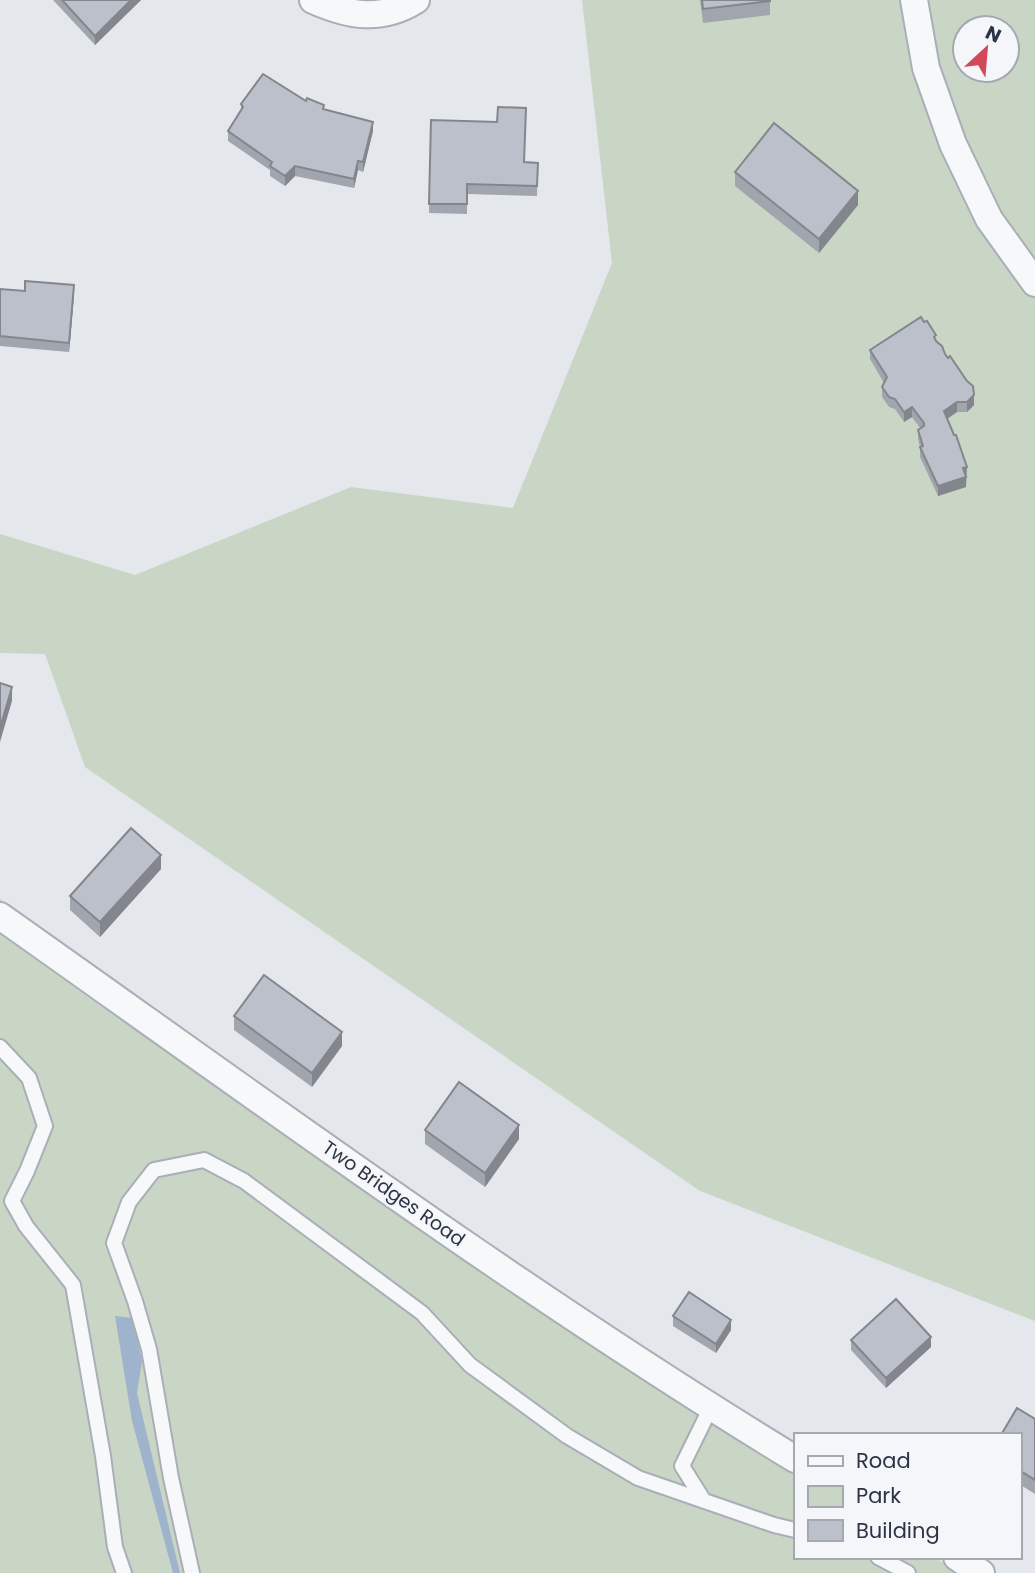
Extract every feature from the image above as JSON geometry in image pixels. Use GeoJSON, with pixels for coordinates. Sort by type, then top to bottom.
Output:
{"type":"FeatureCollection","features":[{"type":"Feature","properties":{"kind":"street"},"geometry":{"type":"LineString","coordinates":[[313,0],[357,15],[382,15],[405,8],[416,0]]}},
{"type":"Feature","properties":{"kind":"street"},"geometry":{"type":"LineString","coordinates":[[914,0],[926,68],[953,144],[989,219],[1035,283]]}},
{"type":"Feature","properties":{"kind":"street","name":"Two Bridges Road"},"geometry":{"type":"LineString","coordinates":[[0,916],[427,1217],[711,1407],[794,1458]]}},
{"type":"Feature","properties":{"kind":"street"},"geometry":{"type":"LineString","coordinates":[[960,1559],[981,1573]]}},
{"type":"Feature","properties":{"kind":"lane"},"geometry":{"type":"LineString","coordinates":[[0,1047],[29,1078],[45,1126],[12,1201],[26,1226],[73,1285],[103,1456],[115,1547],[124,1573]]}},
{"type":"Feature","properties":{"kind":"lane"},"geometry":{"type":"LineString","coordinates":[[192,1573],[171,1478],[149,1349],[114,1242],[129,1202],[154,1170],[204,1160],[244,1181],[422,1313],[470,1365],[567,1436],[638,1478],[794,1530]]}},
{"type":"Feature","properties":{"kind":"lane"},"geometry":{"type":"LineString","coordinates":[[704,1501],[681,1466],[711,1407]]}},
{"type":"Feature","properties":{"kind":"lane"},"geometry":{"type":"LineString","coordinates":[[882,1559],[908,1573]]}},
{"type":"Feature","properties":{"kind":"green space"},"geometry":{"type":"Polygon","coordinates":[[[582,0],[1035,0],[1035,1321],[700,1191],[85,767],[45,654],[0,653],[0,534],[135,575],[351,487],[513,508],[612,263],[582,0]]]}},
{"type":"Feature","properties":{"kind":"green space"},"geometry":{"type":"Polygon","coordinates":[[[0,899],[794,1460],[794,1559],[938,1559],[957,1573],[0,1573],[0,899]]]}},
{"type":"Feature","properties":{"kind":"water"},"geometry":{"type":"Polygon","coordinates":[[[115,1316],[133,1318],[142,1361],[137,1393],[180,1573],[173,1573],[132,1421],[115,1316]]]}},
{"type":"Feature","properties":{"kind":"building"},"geometry":{"type":"Polygon","coordinates":[[[62,0],[131,0],[95,36],[62,0]]]}},
{"type":"Feature","properties":{"kind":"building"},"geometry":{"type":"Polygon","coordinates":[[[702,0],[770,0],[770,1],[703,9],[702,0]]]}},
{"type":"Feature","properties":{"kind":"building"},"geometry":{"type":"Polygon","coordinates":[[[263,74],[306,101],[307,98],[324,105],[323,109],[373,122],[363,162],[358,161],[354,179],[295,166],[285,176],[270,166],[272,162],[228,131],[243,107],[241,104],[263,74]]]}},
{"type":"Feature","properties":{"kind":"building"},"geometry":{"type":"Polygon","coordinates":[[[498,107],[526,108],[524,162],[538,163],[537,186],[467,184],[467,204],[429,204],[431,120],[497,122],[498,107]]]}},
{"type":"Feature","properties":{"kind":"building"},"geometry":{"type":"Polygon","coordinates":[[[774,123],[858,191],[819,239],[735,172],[774,123]]]}},
{"type":"Feature","properties":{"kind":"building"},"geometry":{"type":"Polygon","coordinates":[[[25,281],[74,285],[69,343],[0,336],[0,289],[25,291],[25,281]]]}},
{"type":"Feature","properties":{"kind":"building"},"geometry":{"type":"Polygon","coordinates":[[[921,317],[924,322],[927,321],[948,358],[950,356],[973,386],[974,395],[967,402],[957,402],[944,411],[967,467],[963,468],[966,477],[938,486],[920,447],[923,446],[918,430],[924,423],[912,407],[904,412],[895,399],[889,397],[882,387],[887,377],[870,350],[921,317]]]}},
{"type":"Feature","properties":{"kind":"building"},"geometry":{"type":"Polygon","coordinates":[[[0,683],[12,687],[0,728],[0,683]]]}},
{"type":"Feature","properties":{"kind":"building"},"geometry":{"type":"Polygon","coordinates":[[[131,828],[161,855],[100,922],[70,896],[131,828]]]}},
{"type":"Feature","properties":{"kind":"building"},"geometry":{"type":"Polygon","coordinates":[[[264,975],[342,1032],[312,1073],[234,1016],[264,975]]]}},
{"type":"Feature","properties":{"kind":"building"},"geometry":{"type":"Polygon","coordinates":[[[459,1082],[519,1125],[485,1173],[425,1130],[459,1082]]]}},
{"type":"Feature","properties":{"kind":"building"},"geometry":{"type":"Polygon","coordinates":[[[689,1292],[731,1320],[716,1344],[673,1316],[689,1292]]]}},
{"type":"Feature","properties":{"kind":"building"},"geometry":{"type":"Polygon","coordinates":[[[896,1299],[931,1337],[886,1378],[851,1340],[896,1299]]]}},
{"type":"Feature","properties":{"kind":"building"},"geometry":{"type":"Polygon","coordinates":[[[1017,1408],[1035,1419],[1035,1480],[1021,1471],[1021,1433],[1002,1433],[1017,1408]]]}}]}
